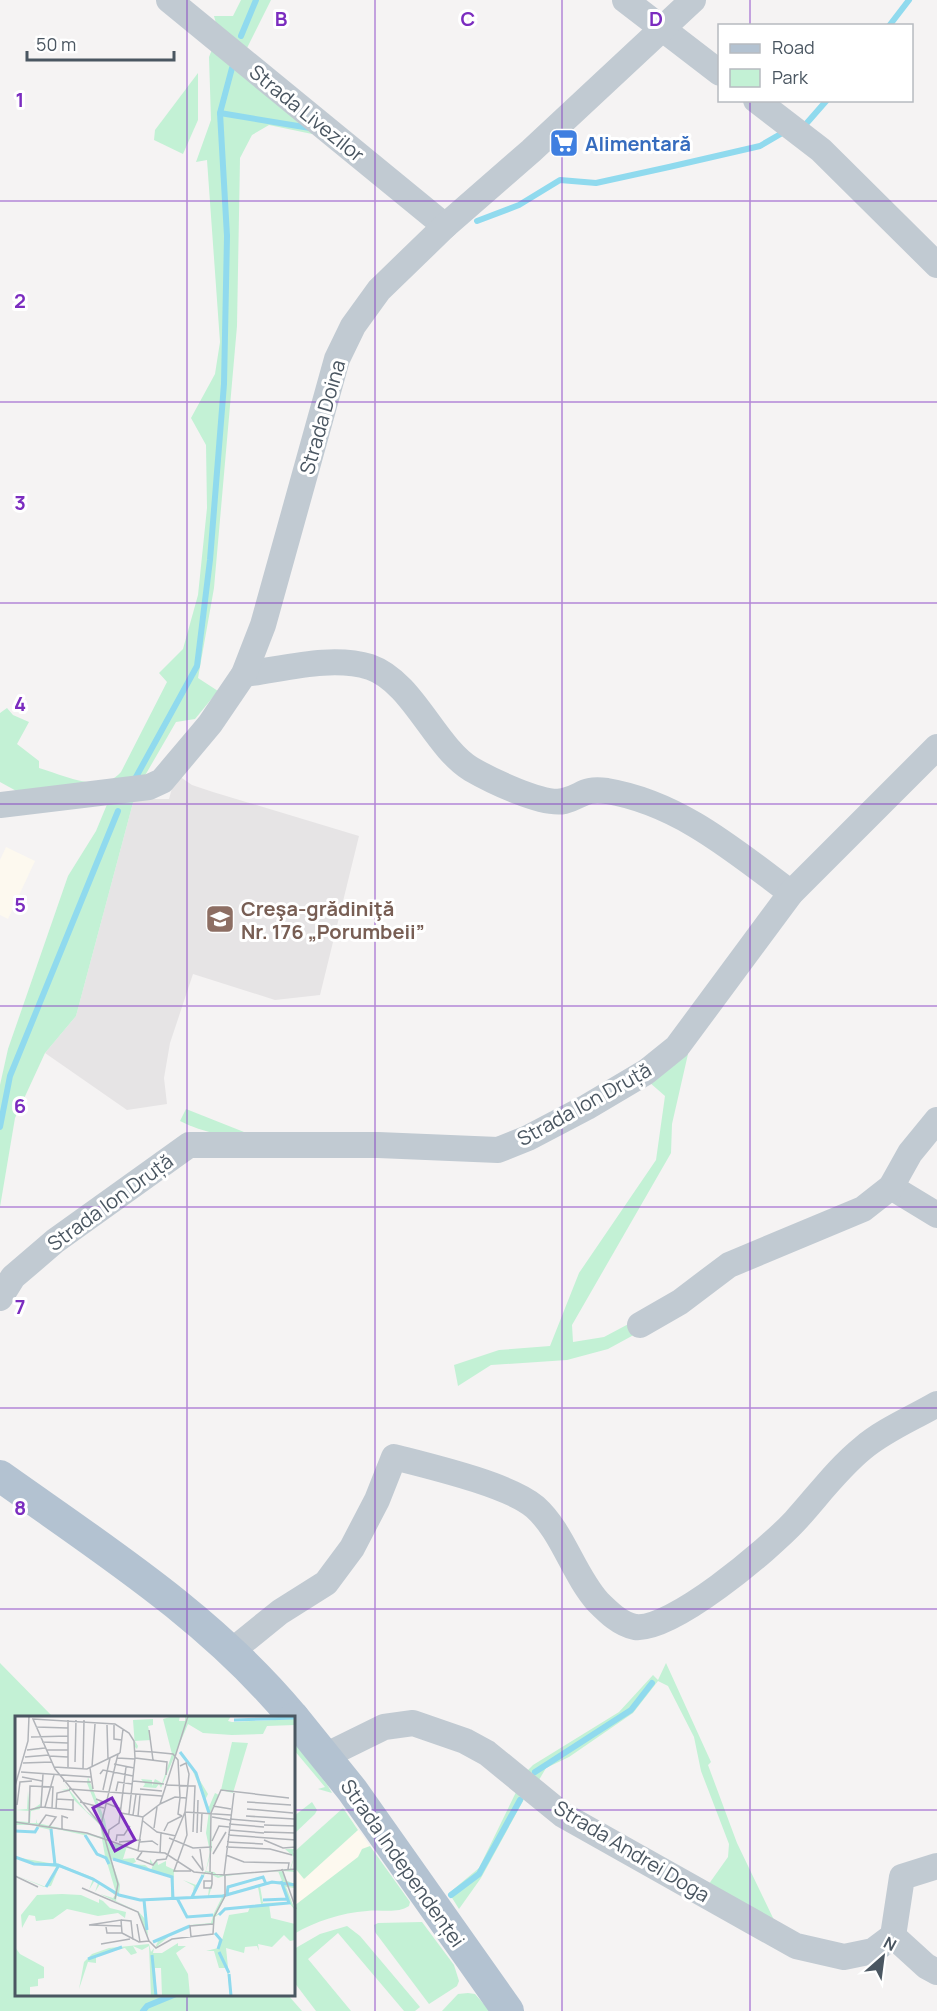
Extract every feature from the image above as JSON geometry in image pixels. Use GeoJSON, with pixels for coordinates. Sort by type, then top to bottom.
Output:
{"type":"FeatureCollection","features":[{"type":"Feature","properties":{"kind":"main road","name":"Strada Independenței"},"geometry":{"type":"LineString","coordinates":[[0,1476],[178,1604],[233,1650],[292,1716]]}},
{"type":"Feature","properties":{"kind":"main road","name":"Strada Independenței"},"geometry":{"type":"LineString","coordinates":[[296,1720],[325,1756],[508,2011]]}},
{"type":"Feature","properties":{"kind":"street","name":"Strada Livezilor"},"geometry":{"type":"LineString","coordinates":[[169,0],[445,226]]}},
{"type":"Feature","properties":{"kind":"street"},"geometry":{"type":"LineString","coordinates":[[625,0],[718,72]]}},
{"type":"Feature","properties":{"kind":"street","name":"Strada Doina"},"geometry":{"type":"LineString","coordinates":[[0,805],[149,788],[162,781],[210,724],[244,674],[262,625],[337,359],[353,326],[379,290],[445,226],[531,151],[693,0]]}},
{"type":"Feature","properties":{"kind":"street"},"geometry":{"type":"LineString","coordinates":[[759,102],[821,150],[937,265]]}},
{"type":"Feature","properties":{"kind":"street"},"geometry":{"type":"LineString","coordinates":[[244,674],[339,662],[371,668],[391,680],[455,755],[471,769],[549,802],[565,801],[588,789],[609,792],[679,814],[704,829],[791,893]]}},
{"type":"Feature","properties":{"kind":"street","name":"Strada Ion Druță"},"geometry":{"type":"LineString","coordinates":[[0,1298],[25,1265],[189,1145],[378,1145],[498,1150],[528,1138],[646,1072],[677,1047],[791,893],[937,747]]}},
{"type":"Feature","properties":{"kind":"street"},"geometry":{"type":"LineString","coordinates":[[640,1325],[680,1302],[729,1265],[863,1209],[891,1187],[910,1153],[937,1120]]}},
{"type":"Feature","properties":{"kind":"street"},"geometry":{"type":"LineString","coordinates":[[891,1187],[937,1215]]}},
{"type":"Feature","properties":{"kind":"street"},"geometry":{"type":"LineString","coordinates":[[233,1650],[280,1612],[326,1583],[352,1548],[377,1500],[394,1457],[501,1489],[535,1507],[553,1530],[579,1574],[611,1616],[633,1626],[646,1627],[668,1620],[701,1601],[793,1524],[864,1447],[937,1404]]}},
{"type":"Feature","properties":{"kind":"street","name":"Strada Andrei Doga"},"geometry":{"type":"LineString","coordinates":[[325,1756],[384,1727],[413,1723],[465,1741],[487,1753],[563,1815],[796,1946],[844,1957],[873,1951],[893,1936]]}},
{"type":"Feature","properties":{"kind":"street"},"geometry":{"type":"LineString","coordinates":[[937,1866],[902,1877],[893,1936],[926,1966],[937,1972]]}},
{"type":"Feature","properties":{"kind":"shaded area","name":"Creşa-grădiniţă Nr. 176 „Porumbeii”"},"geometry":{"type":"Polygon","coordinates":[[[176,774],[192,785],[359,836],[320,995],[275,1000],[193,974],[170,1043],[164,1078],[167,1104],[127,1110],[45,1053],[76,1016],[134,799],[169,799],[176,774]]]}},
{"type":"Feature","properties":{"kind":"shaded area"},"geometry":{"type":"Polygon","coordinates":[[[6,847],[35,861],[8,919],[0,915],[0,860],[6,847]]]}},
{"type":"Feature","properties":{"kind":"shaded area"},"geometry":{"type":"Polygon","coordinates":[[[343,1808],[377,1856],[296,1924],[296,1850],[343,1808]]]}},
{"type":"Feature","properties":{"kind":"green space"},"geometry":{"type":"Polygon","coordinates":[[[241,0],[271,0],[246,50],[217,27],[214,16],[233,16],[241,0]]]}},
{"type":"Feature","properties":{"kind":"green space"},"geometry":{"type":"Polygon","coordinates":[[[213,47],[316,126],[312,134],[269,125],[252,135],[240,158],[237,326],[214,588],[198,678],[218,691],[195,719],[176,722],[143,779],[20,793],[0,782],[0,713],[7,708],[13,715],[29,722],[17,744],[39,761],[39,768],[93,783],[113,779],[121,772],[167,682],[159,673],[183,649],[198,595],[207,508],[206,445],[191,418],[215,374],[220,342],[207,160],[196,162],[211,120],[209,57],[213,47]]]}},
{"type":"Feature","properties":{"kind":"green space"},"geometry":{"type":"Polygon","coordinates":[[[198,73],[198,120],[183,154],[154,140],[155,130],[198,73]]]}},
{"type":"Feature","properties":{"kind":"green space"},"geometry":{"type":"Polygon","coordinates":[[[134,799],[76,1016],[45,1053],[15,1118],[0,1207],[0,1085],[8,1049],[68,876],[96,831],[108,802],[134,799]]]}},
{"type":"Feature","properties":{"kind":"green space"},"geometry":{"type":"Polygon","coordinates":[[[685,1048],[688,1054],[672,1124],[671,1153],[572,1325],[573,1342],[604,1337],[636,1320],[641,1331],[608,1349],[567,1360],[491,1365],[458,1386],[454,1365],[499,1350],[550,1346],[579,1273],[656,1160],[665,1096],[649,1082],[685,1048]]]}},
{"type":"Feature","properties":{"kind":"green space"},"geometry":{"type":"Polygon","coordinates":[[[186,1109],[259,1138],[218,1134],[199,1129],[180,1121],[186,1109]]]}},
{"type":"Feature","properties":{"kind":"green space"},"geometry":{"type":"Polygon","coordinates":[[[0,1663],[52,1716],[15,1716],[15,1996],[289,1996],[302,2011],[0,2011],[0,1663]]]}},
{"type":"Feature","properties":{"kind":"green space"},"geometry":{"type":"Polygon","coordinates":[[[666,1663],[711,1762],[708,1765],[737,1843],[774,1920],[706,1888],[728,1857],[729,1844],[701,1771],[694,1737],[668,1686],[658,1681],[633,1713],[569,1757],[546,1768],[536,1785],[524,1774],[533,1765],[619,1712],[653,1675],[658,1680],[666,1663]]]}},
{"type":"Feature","properties":{"kind":"green space"},"geometry":{"type":"Polygon","coordinates":[[[296,1745],[332,1793],[318,1789],[325,1787],[296,1752],[296,1745]]]}},
{"type":"Feature","properties":{"kind":"green space"},"geometry":{"type":"Polygon","coordinates":[[[519,1786],[528,1792],[481,1878],[459,1909],[449,1893],[479,1868],[519,1786]]]}},
{"type":"Feature","properties":{"kind":"green space"},"geometry":{"type":"Polygon","coordinates":[[[312,1802],[317,1810],[296,1832],[296,1814],[312,1802]]]}},
{"type":"Feature","properties":{"kind":"green space"},"geometry":{"type":"Polygon","coordinates":[[[343,1808],[358,1830],[304,1879],[296,1869],[296,1850],[343,1808]]]}},
{"type":"Feature","properties":{"kind":"green space"},"geometry":{"type":"Polygon","coordinates":[[[370,1846],[410,1902],[409,1906],[394,1911],[367,1911],[338,1916],[296,1933],[296,1904],[358,1857],[362,1849],[370,1846]]]}},
{"type":"Feature","properties":{"kind":"green space"},"geometry":{"type":"Polygon","coordinates":[[[422,1922],[454,1965],[459,1981],[457,1986],[429,2004],[375,1932],[374,1925],[422,1922]]]}},
{"type":"Feature","properties":{"kind":"green space"},"geometry":{"type":"Polygon","coordinates":[[[347,1926],[360,1936],[420,2007],[415,2011],[404,2011],[338,1933],[308,1959],[351,2011],[316,2011],[296,1985],[296,1948],[320,1934],[347,1926]]]}},
{"type":"Feature","properties":{"kind":"green space"},"geometry":{"type":"Polygon","coordinates":[[[458,1994],[475,1994],[490,2011],[442,2011],[458,1994]]]}},
{"type":"Feature","properties":{"kind":"waterway"},"geometry":{"type":"LineString","coordinates":[[241,36],[256,0]]}},
{"type":"Feature","properties":{"kind":"waterway"},"geometry":{"type":"LineString","coordinates":[[891,24],[909,0]]}},
{"type":"Feature","properties":{"kind":"waterway"},"geometry":{"type":"LineString","coordinates":[[136,777],[197,666],[210,560],[224,384],[227,236],[220,113],[232,68]]}},
{"type":"Feature","properties":{"kind":"waterway"},"geometry":{"type":"LineString","coordinates":[[806,124],[825,102]]}},
{"type":"Feature","properties":{"kind":"waterway"},"geometry":{"type":"LineString","coordinates":[[220,113],[310,128]]}},
{"type":"Feature","properties":{"kind":"waterway"},"geometry":{"type":"LineString","coordinates":[[477,221],[519,205],[560,180],[596,183],[760,146],[784,132]]}},
{"type":"Feature","properties":{"kind":"waterway"},"geometry":{"type":"LineString","coordinates":[[0,1127],[10,1076],[118,811]]}},
{"type":"Feature","properties":{"kind":"waterway"},"geometry":{"type":"LineString","coordinates":[[535,1772],[631,1710],[652,1683]]}},
{"type":"Feature","properties":{"kind":"waterway"},"geometry":{"type":"LineString","coordinates":[[451,1895],[479,1874],[520,1800]]}},
{"type":"Feature","properties":{"kind":"waterway"},"geometry":{"type":"LineString","coordinates":[[143,2011],[147,2006],[171,1996]]}},
{"type":"Feature","properties":{"kind":"place","name":"Alimentară"},"geometry":{"type":"Point","coordinates":[564,143]}},
{"type":"Feature","properties":{"kind":"place","name":"Creşa-grădiniţă Nr. 176 „Porumbeii”"},"geometry":{"type":"Point","coordinates":[220,919]}}]}
